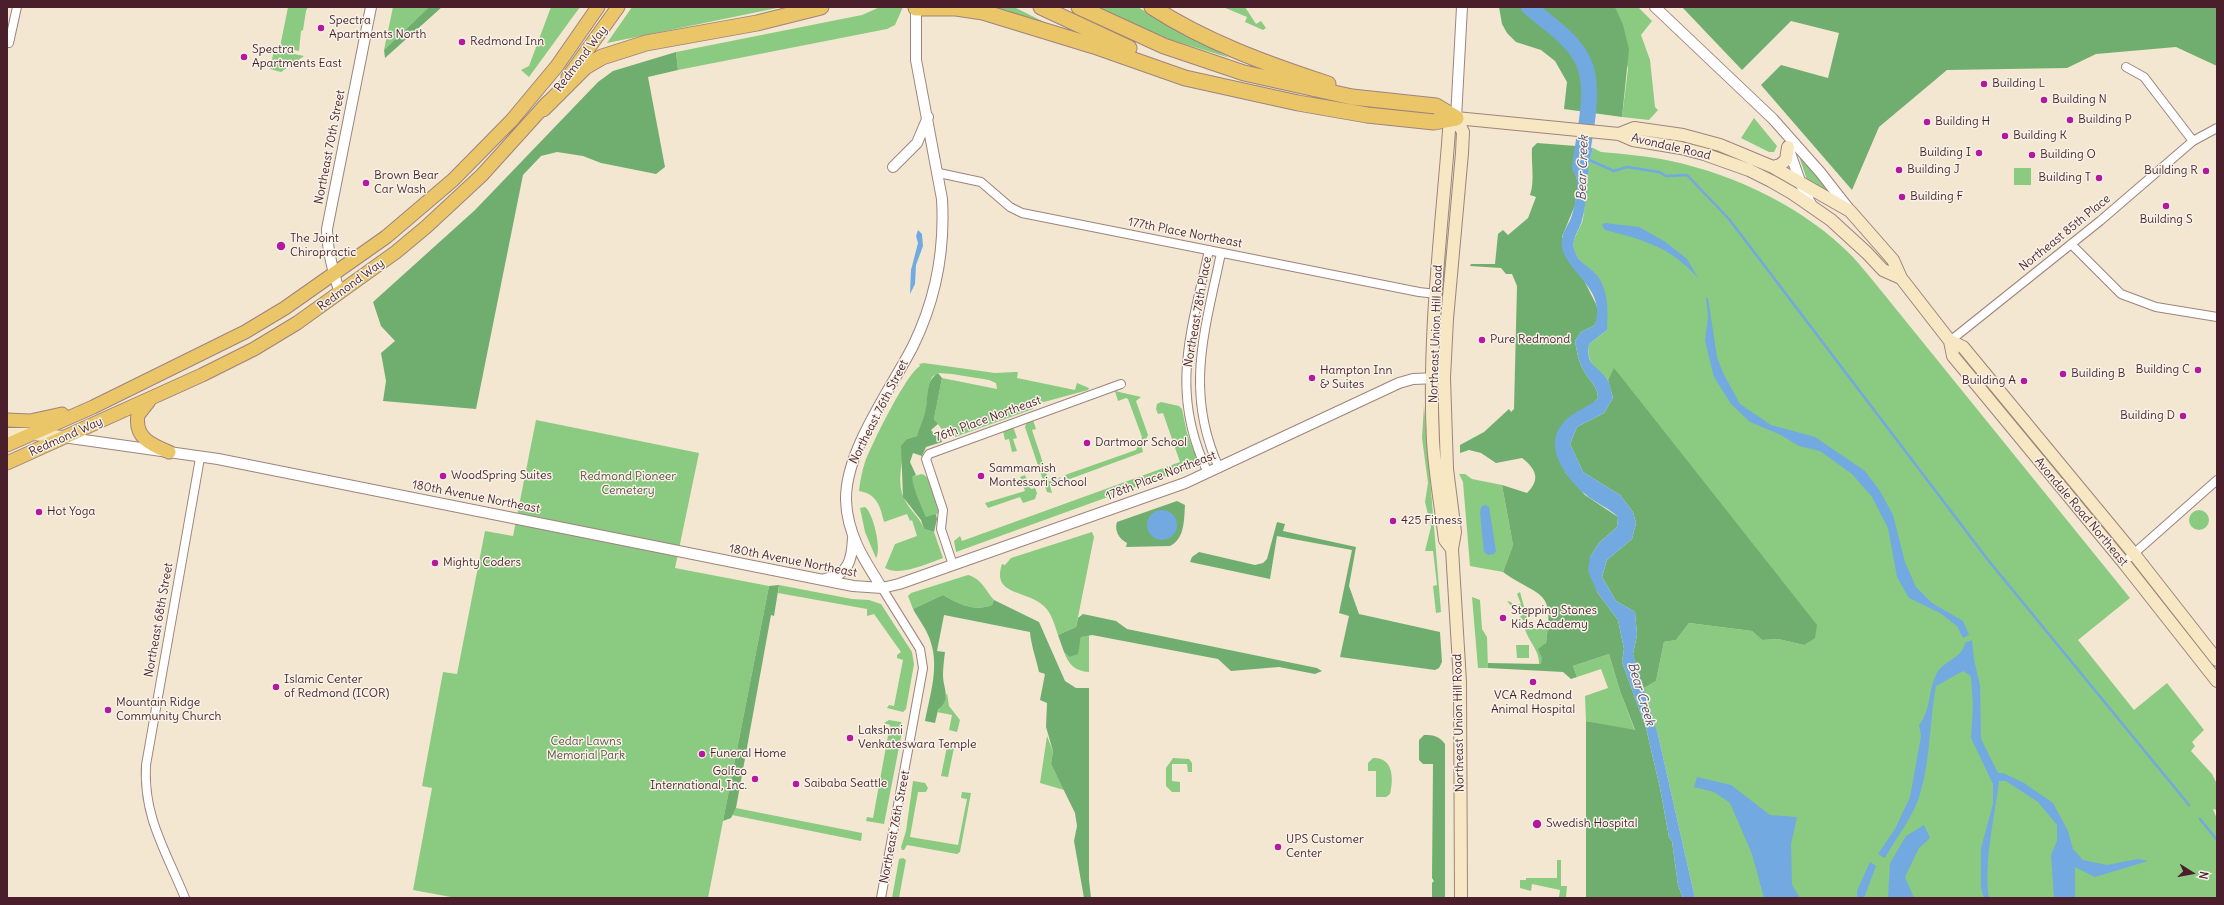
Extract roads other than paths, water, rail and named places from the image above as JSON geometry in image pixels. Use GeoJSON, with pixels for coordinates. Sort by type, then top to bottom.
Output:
{"type":"FeatureCollection","features":[{"type":"Feature","properties":{"kind":"highway"},"geometry":{"type":"LineString","coordinates":[[543,108],[585,67],[607,55],[646,43],[757,23],[821,7]]}},
{"type":"Feature","properties":{"kind":"highway"},"geometry":{"type":"LineString","coordinates":[[916,7],[956,8],[983,12],[1094,46],[1185,78],[1298,102],[1383,117],[1434,122],[1456,118]]}},
{"type":"Feature","properties":{"kind":"highway"},"geometry":{"type":"LineString","coordinates":[[1041,7],[1114,42],[1156,60],[1246,90]]}},
{"type":"Feature","properties":{"kind":"highway"},"geometry":{"type":"LineString","coordinates":[[1078,7],[1125,30],[1209,62],[1280,82],[1352,97],[1436,106],[1456,118]]}},
{"type":"Feature","properties":{"kind":"highway"},"geometry":{"type":"LineString","coordinates":[[1152,7],[1190,30],[1251,58],[1389,102]]}},
{"type":"Feature","properties":{"kind":"main road","name":"Redmond Way"},"geometry":{"type":"LineString","coordinates":[[7,445],[81,412],[245,332],[286,308],[334,274],[416,212],[490,144],[537,92],[598,7]]}},
{"type":"Feature","properties":{"kind":"main road","name":"Redmond Way"},"geometry":{"type":"LineString","coordinates":[[7,463],[156,396],[254,349],[297,323],[396,252],[455,202],[509,148],[543,108],[618,7]]}},
{"type":"Feature","properties":{"kind":"main road","name":"Avondale Road"},"geometry":{"type":"LineString","coordinates":[[1456,118],[1480,119],[1618,134],[1633,140],[1681,148],[1727,162],[1771,181],[1812,206],[1849,236],[1883,270],[1901,278]]}},
{"type":"Feature","properties":{"kind":"main road","name":"Northeast Union Hill Road"},"geometry":{"type":"LineString","coordinates":[[1438,378],[1436,294],[1448,144],[1450,130],[1456,118]]}},
{"type":"Feature","properties":{"kind":"main road","name":"Northeast Union Hill Road"},"geometry":{"type":"LineString","coordinates":[[1456,118],[1463,132],[1462,153],[1438,378],[1433,441],[1445,540],[1452,549],[1460,682],[1461,898]]}},
{"type":"Feature","properties":{"kind":"main road","name":"Avondale Road"},"geometry":{"type":"LineString","coordinates":[[1618,134],[1634,128],[1683,135],[1738,151],[1799,180],[1850,211]]}},
{"type":"Feature","properties":{"kind":"main road"},"geometry":{"type":"LineString","coordinates":[[1773,167],[1780,165],[1786,160],[1788,147]]}},
{"type":"Feature","properties":{"kind":"main road","name":"Avondale Road Northeast"},"geometry":{"type":"LineString","coordinates":[[1850,211],[1893,260],[1901,278],[1950,341],[1953,356],[2124,563],[2217,681]]}},
{"type":"Feature","properties":{"kind":"main road","name":"Avondale Road Northeast"},"geometry":{"type":"LineString","coordinates":[[1950,341],[1963,347],[2134,554],[2217,660]]}},
{"type":"Feature","properties":{"kind":"main road"},"geometry":{"type":"LineString","coordinates":[[156,396],[141,410],[137,426],[141,436],[169,452]]}},
{"type":"Feature","properties":{"kind":"main road"},"geometry":{"type":"LineString","coordinates":[[7,420],[30,421],[52,417],[71,411],[81,412]]}},
{"type":"Feature","properties":{"kind":"main road"},"geometry":{"type":"LineString","coordinates":[[7,426],[33,434]]}},
{"type":"Feature","properties":{"kind":"main road"},"geometry":{"type":"LineString","coordinates":[[7,434],[33,434],[63,438]]}},
{"type":"Feature","properties":{"kind":"street"},"geometry":{"type":"LineString","coordinates":[[9,43],[17,7]]}},
{"type":"Feature","properties":{"kind":"street","name":"Northeast 70th Street"},"geometry":{"type":"LineString","coordinates":[[340,293],[334,274],[327,241],[327,229],[371,7]]}},
{"type":"Feature","properties":{"kind":"street","name":"Northeast 76th Street"},"geometry":{"type":"LineString","coordinates":[[881,898],[923,668],[920,649],[866,563],[853,536],[846,499],[852,463],[861,442],[916,340],[936,280],[943,221],[939,173],[916,60],[916,7]]}},
{"type":"Feature","properties":{"kind":"street","name":"Northeast Union Hill Road"},"geometry":{"type":"LineString","coordinates":[[1456,118],[1462,7]]}},
{"type":"Feature","properties":{"kind":"street"},"geometry":{"type":"LineString","coordinates":[[1655,7],[1772,119],[1820,172],[1850,211]]}},
{"type":"Feature","properties":{"kind":"street"},"geometry":{"type":"LineString","coordinates":[[2126,67],[2144,77],[2193,141]]}},
{"type":"Feature","properties":{"kind":"street"},"geometry":{"type":"LineString","coordinates":[[893,167],[917,143],[928,117]]}},
{"type":"Feature","properties":{"kind":"street"},"geometry":{"type":"LineString","coordinates":[[1772,119],[1788,147],[1799,180],[1812,206]]}},
{"type":"Feature","properties":{"kind":"street","name":"Northeast 85th Place"},"geometry":{"type":"LineString","coordinates":[[1950,341],[2071,244],[2193,141],[2217,128]]}},
{"type":"Feature","properties":{"kind":"street","name":"177th Place Northeast"},"geometry":{"type":"LineString","coordinates":[[939,173],[981,182],[1010,207],[1022,213],[1419,292],[1436,294]]}},
{"type":"Feature","properties":{"kind":"street"},"geometry":{"type":"LineString","coordinates":[[2071,244],[2121,294],[2156,307],[2217,317]]}},
{"type":"Feature","properties":{"kind":"street","name":"Northeast 78th Place"},"geometry":{"type":"LineString","coordinates":[[1208,473],[1196,448],[1190,423],[1186,402],[1186,368],[1189,344],[1209,250]]}},
{"type":"Feature","properties":{"kind":"street","name":"Northeast 78th Place"},"geometry":{"type":"LineString","coordinates":[[1219,468],[1208,443],[1202,421],[1198,368],[1220,252]]}},
{"type":"Feature","properties":{"kind":"street","name":"178th Place Northeast"},"geometry":{"type":"LineString","coordinates":[[882,588],[899,584],[953,565],[1208,473],[1399,383],[1413,379],[1438,378]]}},
{"type":"Feature","properties":{"kind":"street","name":"76th Place Northeast"},"geometry":{"type":"LineString","coordinates":[[953,565],[941,529],[944,517],[943,510],[926,459],[929,454],[1121,384]]}},
{"type":"Feature","properties":{"kind":"street","name":"180th Avenue Northeast"},"geometry":{"type":"LineString","coordinates":[[63,438],[169,452],[200,458],[218,459],[820,580],[859,587],[882,588]]}},
{"type":"Feature","properties":{"kind":"street","name":"Northeast 68th Street"},"geometry":{"type":"LineString","coordinates":[[185,898],[163,850],[148,810],[145,788],[146,765],[200,458]]}},
{"type":"Feature","properties":{"kind":"street"},"geometry":{"type":"LineString","coordinates":[[2124,563],[2217,480]]}},
{"type":"Feature","properties":{"kind":"street"},"geometry":{"type":"LineString","coordinates":[[820,580],[836,576],[848,567],[852,557],[853,536]]}},
{"type":"Feature","properties":{"kind":"water"},"geometry":{"type":"Polygon","coordinates":[[[1576,146],[1593,148],[1589,166],[1586,202],[1581,224],[1574,240],[1574,248],[1579,259],[1596,274],[1600,280],[1607,300],[1607,330],[1589,344],[1588,351],[1590,361],[1608,381],[1613,398],[1604,413],[1577,427],[1570,444],[1583,472],[1620,495],[1633,512],[1636,523],[1632,539],[1607,560],[1602,577],[1616,601],[1635,612],[1637,635],[1633,654],[1658,735],[1695,898],[1683,898],[1678,885],[1672,841],[1669,837],[1660,788],[1646,728],[1622,662],[1624,649],[1618,620],[1597,592],[1588,571],[1590,557],[1599,543],[1617,527],[1618,517],[1577,487],[1558,460],[1556,450],[1555,440],[1558,430],[1565,421],[1598,398],[1597,390],[1580,364],[1575,341],[1581,332],[1595,325],[1597,312],[1596,301],[1585,282],[1565,257],[1562,247],[1563,235],[1571,218],[1576,195],[1577,180],[1574,166],[1576,146]]]}},
{"type":"Feature","properties":{"kind":"water"},"geometry":{"type":"Polygon","coordinates":[[[1605,223],[1639,227],[1664,241],[1687,259],[1698,278],[1688,267],[1667,252],[1644,241],[1605,230],[1602,225],[1605,223]]]}},
{"type":"Feature","properties":{"kind":"water"},"geometry":{"type":"Polygon","coordinates":[[[918,230],[922,234],[923,246],[916,265],[915,284],[910,294],[911,270],[918,243],[916,236],[918,230]]]}},
{"type":"Feature","properties":{"kind":"water"},"geometry":{"type":"Polygon","coordinates":[[[1706,298],[1708,298],[1717,357],[1723,373],[1740,404],[1771,425],[1815,437],[1865,471],[1880,491],[1893,515],[1905,562],[1916,587],[1932,603],[1963,621],[1969,635],[1963,638],[1957,626],[1940,613],[1909,598],[1897,577],[1888,528],[1872,497],[1852,474],[1820,451],[1799,446],[1779,434],[1750,422],[1731,404],[1714,377],[1705,341],[1708,317],[1706,298]]]}},
{"type":"Feature","properties":{"kind":"water"},"geometry":{"type":"Polygon","coordinates":[[[1485,505],[1489,507],[1496,551],[1494,554],[1488,555],[1484,552],[1480,513],[1481,507],[1485,505]]]}},
{"type":"Feature","properties":{"kind":"water"},"geometry":{"type":"Polygon","coordinates":[[[1162,510],[1173,514],[1177,525],[1173,536],[1162,540],[1151,536],[1147,525],[1151,514],[1162,510]]]}},
{"type":"Feature","properties":{"kind":"water"},"geometry":{"type":"Polygon","coordinates":[[[1972,640],[1974,660],[1980,685],[1981,739],[1998,773],[2003,773],[2024,783],[2053,803],[2068,831],[2073,849],[2083,860],[2107,865],[2138,859],[2148,861],[2095,877],[2075,867],[2075,898],[2054,898],[2051,855],[2057,841],[2057,825],[2038,802],[2006,781],[1999,781],[1988,856],[1987,871],[1989,898],[1984,898],[1981,888],[1981,848],[1993,804],[1993,784],[1971,738],[1973,706],[1971,676],[1963,671],[1936,686],[1926,770],[1919,797],[1908,820],[1885,858],[1878,854],[1895,829],[1910,797],[1921,736],[1919,725],[1926,714],[1933,681],[1939,670],[1960,653],[1965,643],[1972,640]]]}},
{"type":"Feature","properties":{"kind":"water"},"geometry":{"type":"Polygon","coordinates":[[[1697,777],[1731,785],[1770,815],[1797,817],[1791,844],[1792,885],[1800,898],[1764,898],[1752,854],[1730,803],[1714,792],[1694,787],[1697,777]]]}},
{"type":"Feature","properties":{"kind":"water"},"geometry":{"type":"Polygon","coordinates":[[[1924,825],[1930,838],[1919,848],[1905,877],[1914,898],[1888,898],[1890,863],[1906,836],[1924,825]]]}},
{"type":"Feature","properties":{"kind":"water"},"geometry":{"type":"Polygon","coordinates":[[[1870,862],[1876,866],[1864,898],[1857,898],[1857,891],[1870,862]]]}},
{"type":"Feature","properties":{"kind":"waterway","name":"Bear Creek"},"geometry":{"type":"LineString","coordinates":[[1529,7],[1559,31],[1573,45],[1579,53],[1587,73],[1589,86],[1588,114],[1580,168]]}},
{"type":"Feature","properties":{"kind":"waterway"},"geometry":{"type":"LineString","coordinates":[[1587,159],[1614,171],[1627,167],[1659,172],[1666,176],[1687,175],[1729,219],[1988,560],[2189,805]]}},
{"type":"Feature","properties":{"kind":"waterway"},"geometry":{"type":"LineString","coordinates":[[2200,819],[2217,840]]}},
{"type":"Feature","properties":{"kind":"place","name":"Spectra Apartments North"},"geometry":{"type":"Point","coordinates":[321,28]}},
{"type":"Feature","properties":{"kind":"place","name":"Redmond Inn"},"geometry":{"type":"Point","coordinates":[462,42]}},
{"type":"Feature","properties":{"kind":"place","name":"Spectra Apartments East"},"geometry":{"type":"Point","coordinates":[244,57]}},
{"type":"Feature","properties":{"kind":"place","name":"Building L"},"geometry":{"type":"Point","coordinates":[1984,84]}},
{"type":"Feature","properties":{"kind":"place","name":"Building N"},"geometry":{"type":"Point","coordinates":[2044,100]}},
{"type":"Feature","properties":{"kind":"place","name":"Building P"},"geometry":{"type":"Point","coordinates":[2070,120]}},
{"type":"Feature","properties":{"kind":"place","name":"Building H"},"geometry":{"type":"Point","coordinates":[1927,122]}},
{"type":"Feature","properties":{"kind":"place","name":"Building K"},"geometry":{"type":"Point","coordinates":[2005,136]}},
{"type":"Feature","properties":{"kind":"place","name":"Building I"},"geometry":{"type":"Point","coordinates":[1979,153]}},
{"type":"Feature","properties":{"kind":"place","name":"Building O"},"geometry":{"type":"Point","coordinates":[2032,155]}},
{"type":"Feature","properties":{"kind":"place","name":"Building J"},"geometry":{"type":"Point","coordinates":[1899,170]}},
{"type":"Feature","properties":{"kind":"place","name":"Building R"},"geometry":{"type":"Point","coordinates":[2206,171]}},
{"type":"Feature","properties":{"kind":"place","name":"Building T"},"geometry":{"type":"Point","coordinates":[2099,178]}},
{"type":"Feature","properties":{"kind":"place","name":"Brown Bear Car Wash"},"geometry":{"type":"Point","coordinates":[366,183]}},
{"type":"Feature","properties":{"kind":"place","name":"Building F"},"geometry":{"type":"Point","coordinates":[1902,197]}},
{"type":"Feature","properties":{"kind":"place","name":"Building S"},"geometry":{"type":"Point","coordinates":[2166,206]}},
{"type":"Feature","properties":{"kind":"place","name":"The Joint Chiropractic"},"geometry":{"type":"Point","coordinates":[281,246]}},
{"type":"Feature","properties":{"kind":"place","name":"Pure Redmond"},"geometry":{"type":"Point","coordinates":[1482,340]}},
{"type":"Feature","properties":{"kind":"place","name":"Building C"},"geometry":{"type":"Point","coordinates":[2198,370]}},
{"type":"Feature","properties":{"kind":"place","name":"Building B"},"geometry":{"type":"Point","coordinates":[2063,374]}},
{"type":"Feature","properties":{"kind":"place","name":"Hampton Inn & Suites"},"geometry":{"type":"Point","coordinates":[1312,378]}},
{"type":"Feature","properties":{"kind":"place","name":"Building A"},"geometry":{"type":"Point","coordinates":[2024,381]}},
{"type":"Feature","properties":{"kind":"place","name":"Building D"},"geometry":{"type":"Point","coordinates":[2183,416]}},
{"type":"Feature","properties":{"kind":"place","name":"Dartmoor School"},"geometry":{"type":"Point","coordinates":[1087,443]}},
{"type":"Feature","properties":{"kind":"place","name":"WoodSpring Suites"},"geometry":{"type":"Point","coordinates":[443,476]}},
{"type":"Feature","properties":{"kind":"place","name":"Sammamish Montessori School"},"geometry":{"type":"Point","coordinates":[981,476]}},
{"type":"Feature","properties":{"kind":"place","name":"Hot Yoga"},"geometry":{"type":"Point","coordinates":[39,512]}},
{"type":"Feature","properties":{"kind":"place","name":"425 Fitness"},"geometry":{"type":"Point","coordinates":[1393,521]}},
{"type":"Feature","properties":{"kind":"place","name":"Mighty Coders"},"geometry":{"type":"Point","coordinates":[435,563]}},
{"type":"Feature","properties":{"kind":"place","name":"Stepping Stones Kids Academy"},"geometry":{"type":"Point","coordinates":[1503,618]}},
{"type":"Feature","properties":{"kind":"place","name":"VCA Redmond Animal Hospital"},"geometry":{"type":"Point","coordinates":[1533,682]}},
{"type":"Feature","properties":{"kind":"place","name":"Islamic Center of Redmond (ICOR)"},"geometry":{"type":"Point","coordinates":[276,687]}},
{"type":"Feature","properties":{"kind":"place","name":"Mountain Ridge Community Church"},"geometry":{"type":"Point","coordinates":[108,710]}},
{"type":"Feature","properties":{"kind":"place","name":"Lakshmi Venkateswara Temple"},"geometry":{"type":"Point","coordinates":[850,738]}},
{"type":"Feature","properties":{"kind":"place","name":"Funeral Home"},"geometry":{"type":"Point","coordinates":[702,754]}},
{"type":"Feature","properties":{"kind":"place","name":"Golfco International, Inc."},"geometry":{"type":"Point","coordinates":[755,779]}},
{"type":"Feature","properties":{"kind":"place","name":"Saibaba Seattle"},"geometry":{"type":"Point","coordinates":[796,784]}},
{"type":"Feature","properties":{"kind":"place","name":"Swedish Hospital"},"geometry":{"type":"Point","coordinates":[1537,824]}},
{"type":"Feature","properties":{"kind":"place","name":"UPS Customer Center"},"geometry":{"type":"Point","coordinates":[1278,847]}},
{"type":"Feature","properties":{"kind":"park label","name":"Redmond Pioneer Cemetery"},"geometry":{"type":"Point","coordinates":[628,484]}},
{"type":"Feature","properties":{"kind":"park label","name":"Cedar Lawns Memorial Park"},"geometry":{"type":"Point","coordinates":[586,749]}}]}
